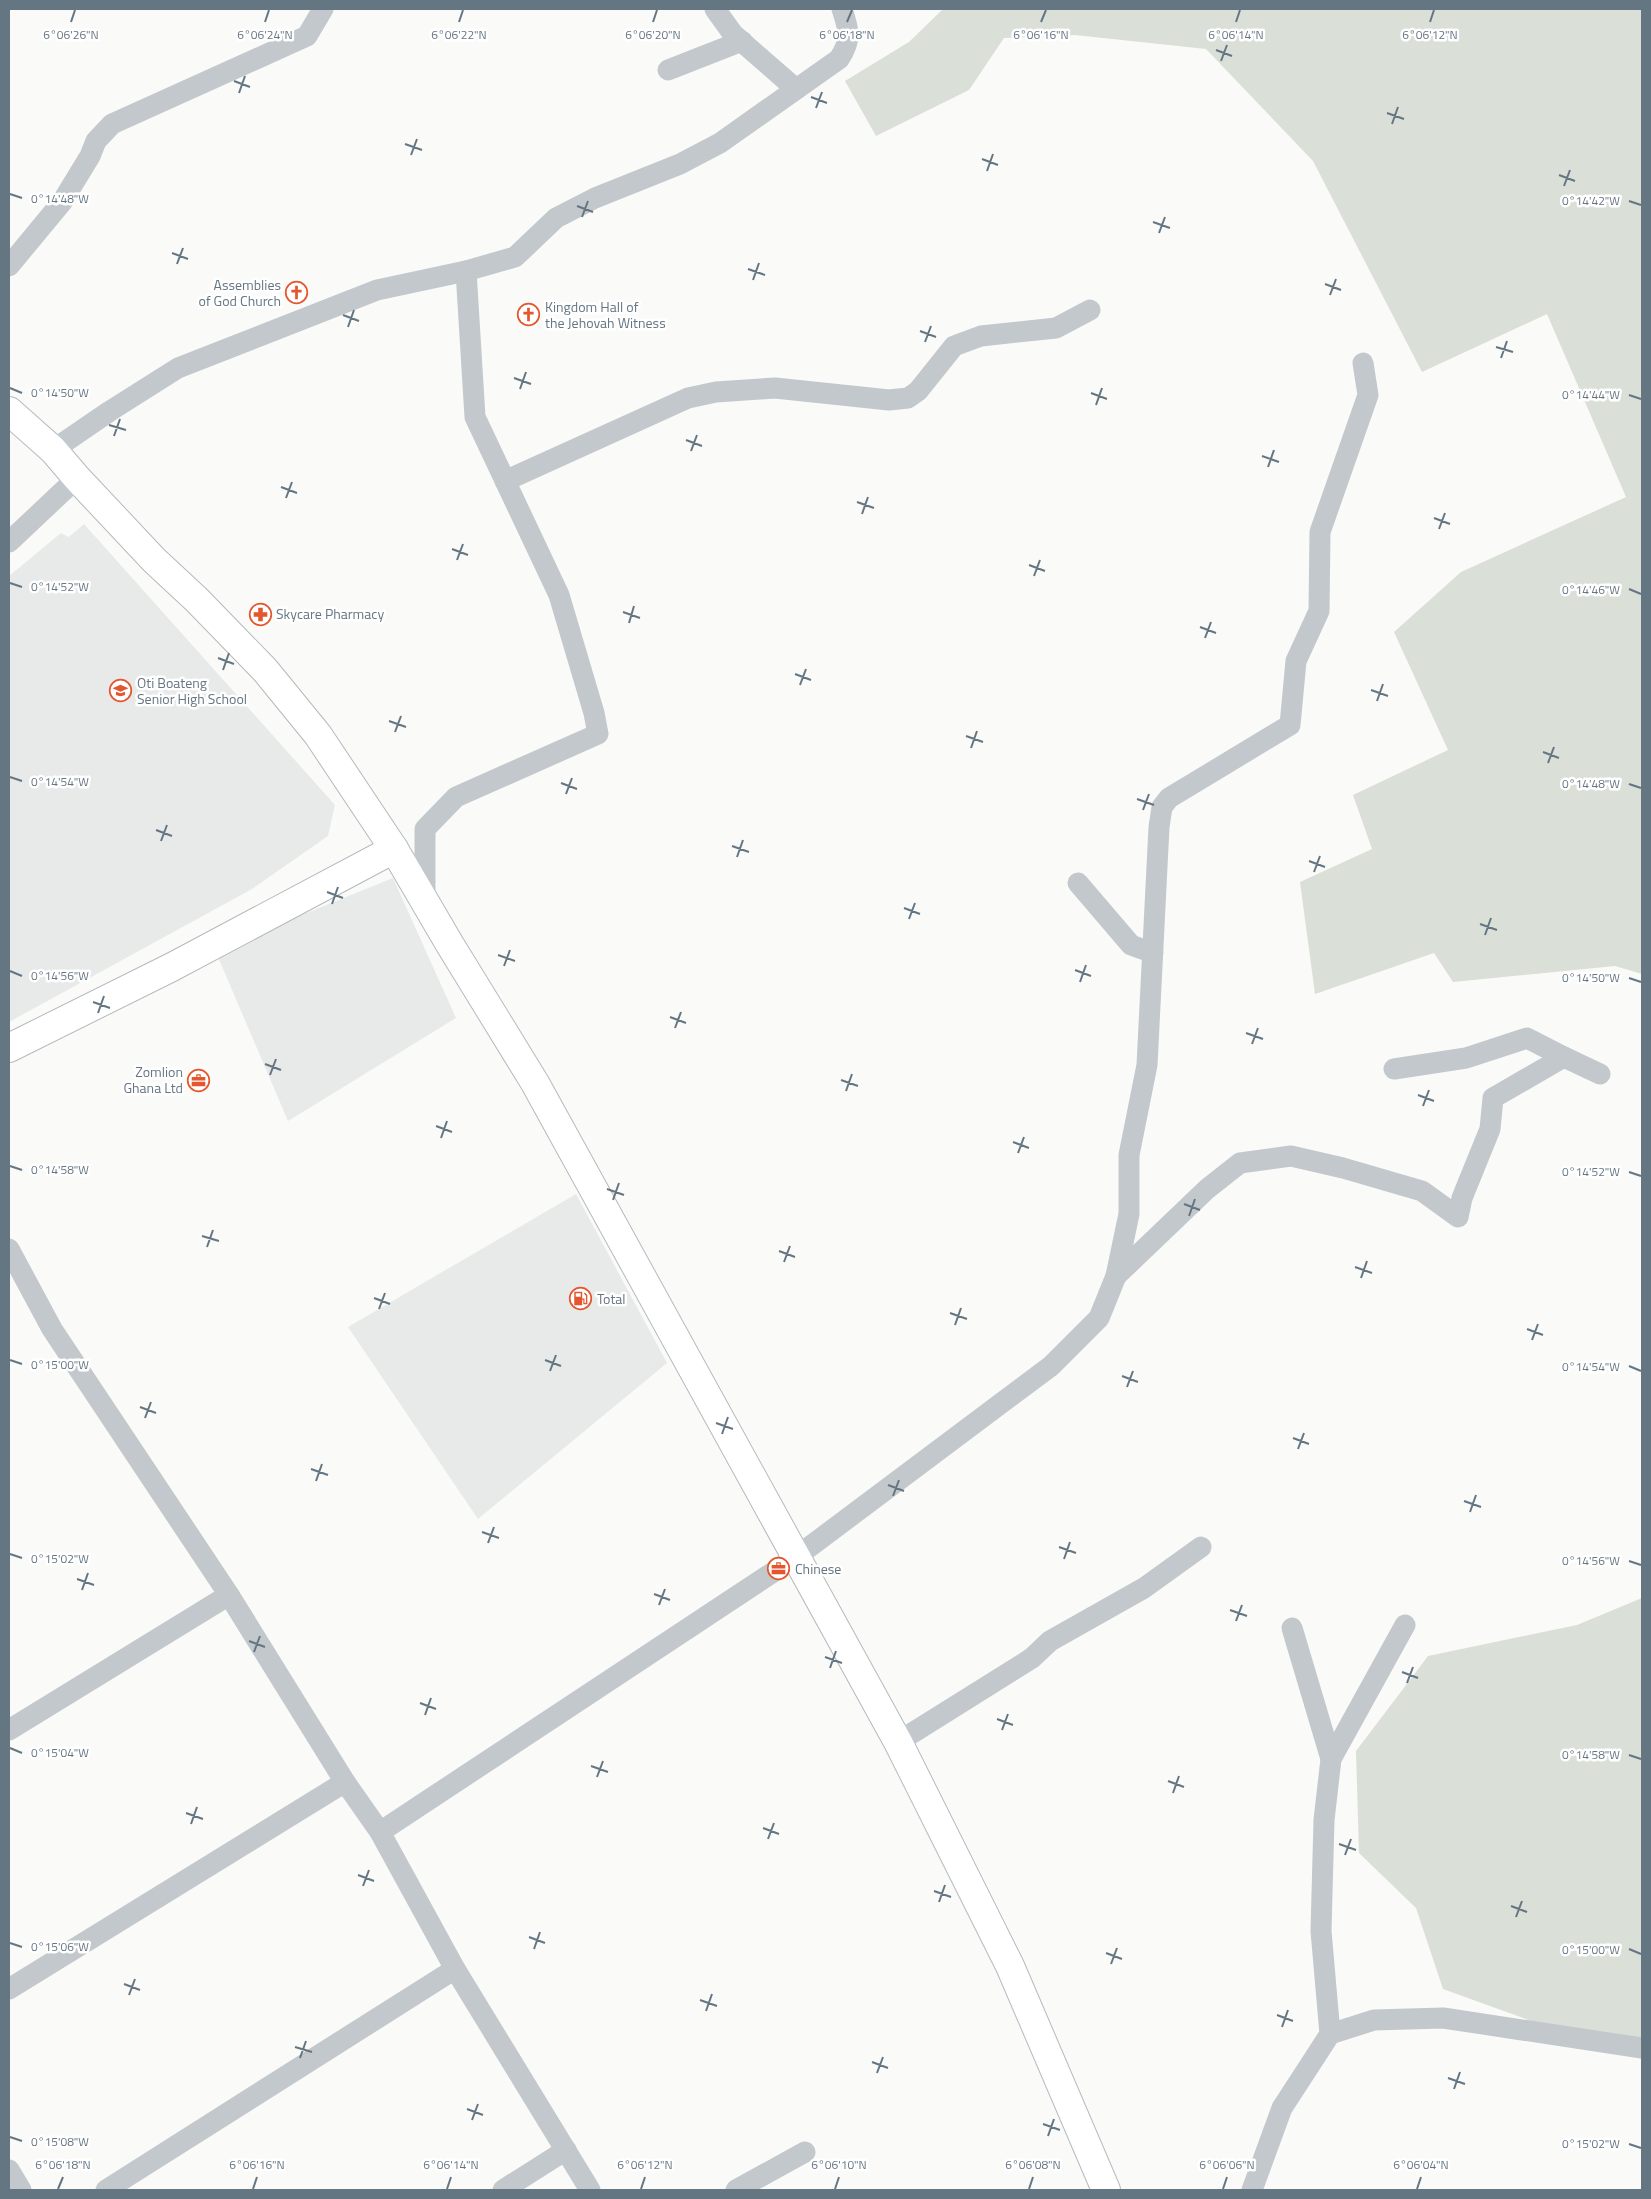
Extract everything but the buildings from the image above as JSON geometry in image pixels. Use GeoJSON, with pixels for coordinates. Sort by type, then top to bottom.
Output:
{"type":"FeatureCollection","features":[{"type":"Feature","properties":{"kind":"main road"},"geometry":{"type":"LineString","coordinates":[[9,411],[53,450],[154,560],[265,670],[318,735],[425,899],[449,943],[539,1091],[898,1742],[1010,1966],[1106,2190]]}},
{"type":"Feature","properties":{"kind":"main road"},"geometry":{"type":"LineString","coordinates":[[9,1048],[172,967],[394,849]]}},
{"type":"Feature","properties":{"kind":"street"},"geometry":{"type":"LineString","coordinates":[[9,266],[62,202],[90,156],[96,141],[112,124],[307,36],[322,9]]}},
{"type":"Feature","properties":{"kind":"street"},"geometry":{"type":"LineString","coordinates":[[715,9],[733,34],[796,89]]}},
{"type":"Feature","properties":{"kind":"street"},"geometry":{"type":"LineString","coordinates":[[53,450],[178,368],[377,290],[466,271],[515,257],[556,218],[595,198],[680,164],[720,143],[839,59],[848,47],[849,29],[842,9]]}},
{"type":"Feature","properties":{"kind":"street"},"geometry":{"type":"LineString","coordinates":[[668,70],[742,41]]}},
{"type":"Feature","properties":{"kind":"street"},"geometry":{"type":"LineString","coordinates":[[425,899],[425,829],[456,797],[598,734],[594,713],[559,596],[475,417],[466,271]]}},
{"type":"Feature","properties":{"kind":"street"},"geometry":{"type":"LineString","coordinates":[[505,481],[688,398],[716,392],[775,388],[889,400],[908,398],[918,391],[954,346],[981,336],[1056,328],[1090,310]]}},
{"type":"Feature","properties":{"kind":"street"},"geometry":{"type":"LineString","coordinates":[[380,1832],[796,1557],[1052,1366],[1099,1318],[1116,1276],[1129,1214],[1129,1155],[1147,1065],[1159,827],[1162,807],[1169,798],[1290,725],[1296,661],[1319,611],[1320,532],[1368,395],[1364,363]]}},
{"type":"Feature","properties":{"kind":"street"},"geometry":{"type":"LineString","coordinates":[[9,542],[77,478]]}},
{"type":"Feature","properties":{"kind":"street"},"geometry":{"type":"LineString","coordinates":[[1078,883],[1131,945],[1153,953]]}},
{"type":"Feature","properties":{"kind":"street"},"geometry":{"type":"LineString","coordinates":[[1394,1070],[1466,1058],[1527,1038],[1600,1074]]}},
{"type":"Feature","properties":{"kind":"street"},"geometry":{"type":"LineString","coordinates":[[1116,1276],[1207,1190],[1240,1163],[1291,1156],[1344,1168],[1422,1191],[1458,1217],[1462,1198],[1490,1129],[1493,1098],[1564,1057]]}},
{"type":"Feature","properties":{"kind":"street"},"geometry":{"type":"LineString","coordinates":[[9,1250],[52,1329],[230,1595],[345,1782],[380,1832],[455,1968],[590,2190]]}},
{"type":"Feature","properties":{"kind":"street"},"geometry":{"type":"LineString","coordinates":[[898,1742],[1032,1658],[1050,1641],[1094,1614],[1144,1588],[1201,1547]]}},
{"type":"Feature","properties":{"kind":"street"},"geometry":{"type":"LineString","coordinates":[[9,1730],[230,1595]]}},
{"type":"Feature","properties":{"kind":"street"},"geometry":{"type":"LineString","coordinates":[[1252,2190],[1282,2108],[1330,2034],[1321,1931],[1324,1820],[1332,1759],[1405,1624]]}},
{"type":"Feature","properties":{"kind":"street"},"geometry":{"type":"LineString","coordinates":[[1292,1628],[1332,1759]]}},
{"type":"Feature","properties":{"kind":"street"},"geometry":{"type":"LineString","coordinates":[[9,1988],[345,1782]]}},
{"type":"Feature","properties":{"kind":"street"},"geometry":{"type":"LineString","coordinates":[[106,2190],[455,1968]]}},
{"type":"Feature","properties":{"kind":"street"},"geometry":{"type":"LineString","coordinates":[[1330,2034],[1374,2020],[1443,2018],[1642,2048]]}},
{"type":"Feature","properties":{"kind":"street"},"geometry":{"type":"LineString","coordinates":[[503,2190],[566,2150]]}},
{"type":"Feature","properties":{"kind":"street"},"geometry":{"type":"LineString","coordinates":[[736,2190],[805,2152]]}},
{"type":"Feature","properties":{"kind":"shaded area"},"geometry":{"type":"Polygon","coordinates":[[[943,9],[1642,9],[1642,974],[1615,966],[1453,982],[1434,953],[1315,994],[1300,882],[1372,849],[1353,795],[1448,750],[1394,632],[1461,572],[1626,497],[1547,314],[1422,372],[1313,161],[1206,49],[1075,35],[1004,38],[969,90],[876,136],[845,81],[909,42],[943,9]]]}},
{"type":"Feature","properties":{"kind":"shaded area","name":"Oti Boateng Senior High School"},"geometry":{"type":"Polygon","coordinates":[[[84,524],[335,805],[328,836],[252,889],[9,1022],[9,576],[61,533],[69,537],[84,524]]]}},
{"type":"Feature","properties":{"kind":"shaded area"},"geometry":{"type":"Polygon","coordinates":[[[393,878],[456,1018],[288,1121],[215,950],[393,878]]]}},
{"type":"Feature","properties":{"kind":"shaded area"},"geometry":{"type":"Polygon","coordinates":[[[576,1194],[667,1363],[478,1519],[348,1327],[576,1194]]]}},
{"type":"Feature","properties":{"kind":"shaded area"},"geometry":{"type":"Polygon","coordinates":[[[1642,1598],[1642,2038],[1534,2022],[1443,1989],[1416,1908],[1359,1853],[1356,1751],[1428,1656],[1577,1625],[1642,1598]]]}},
{"type":"Feature","properties":{"kind":"place","name":"Assemblies of God Church"},"geometry":{"type":"Point","coordinates":[297,293]}},
{"type":"Feature","properties":{"kind":"place","name":"Kingdom Hall of the Jehovah Witness"},"geometry":{"type":"Point","coordinates":[529,315]}},
{"type":"Feature","properties":{"kind":"place","name":"Skycare Pharmacy"},"geometry":{"type":"Point","coordinates":[260,614]}},
{"type":"Feature","properties":{"kind":"place","name":"Oti Boateng Senior High School"},"geometry":{"type":"Point","coordinates":[121,691]}},
{"type":"Feature","properties":{"kind":"place","name":"Zomlion Ghana Ltd"},"geometry":{"type":"Point","coordinates":[199,1080]}},
{"type":"Feature","properties":{"kind":"place","name":"Total"},"geometry":{"type":"Point","coordinates":[581,1299]}},
{"type":"Feature","properties":{"kind":"place","name":"Chinese"},"geometry":{"type":"Point","coordinates":[779,1569]}}]}
